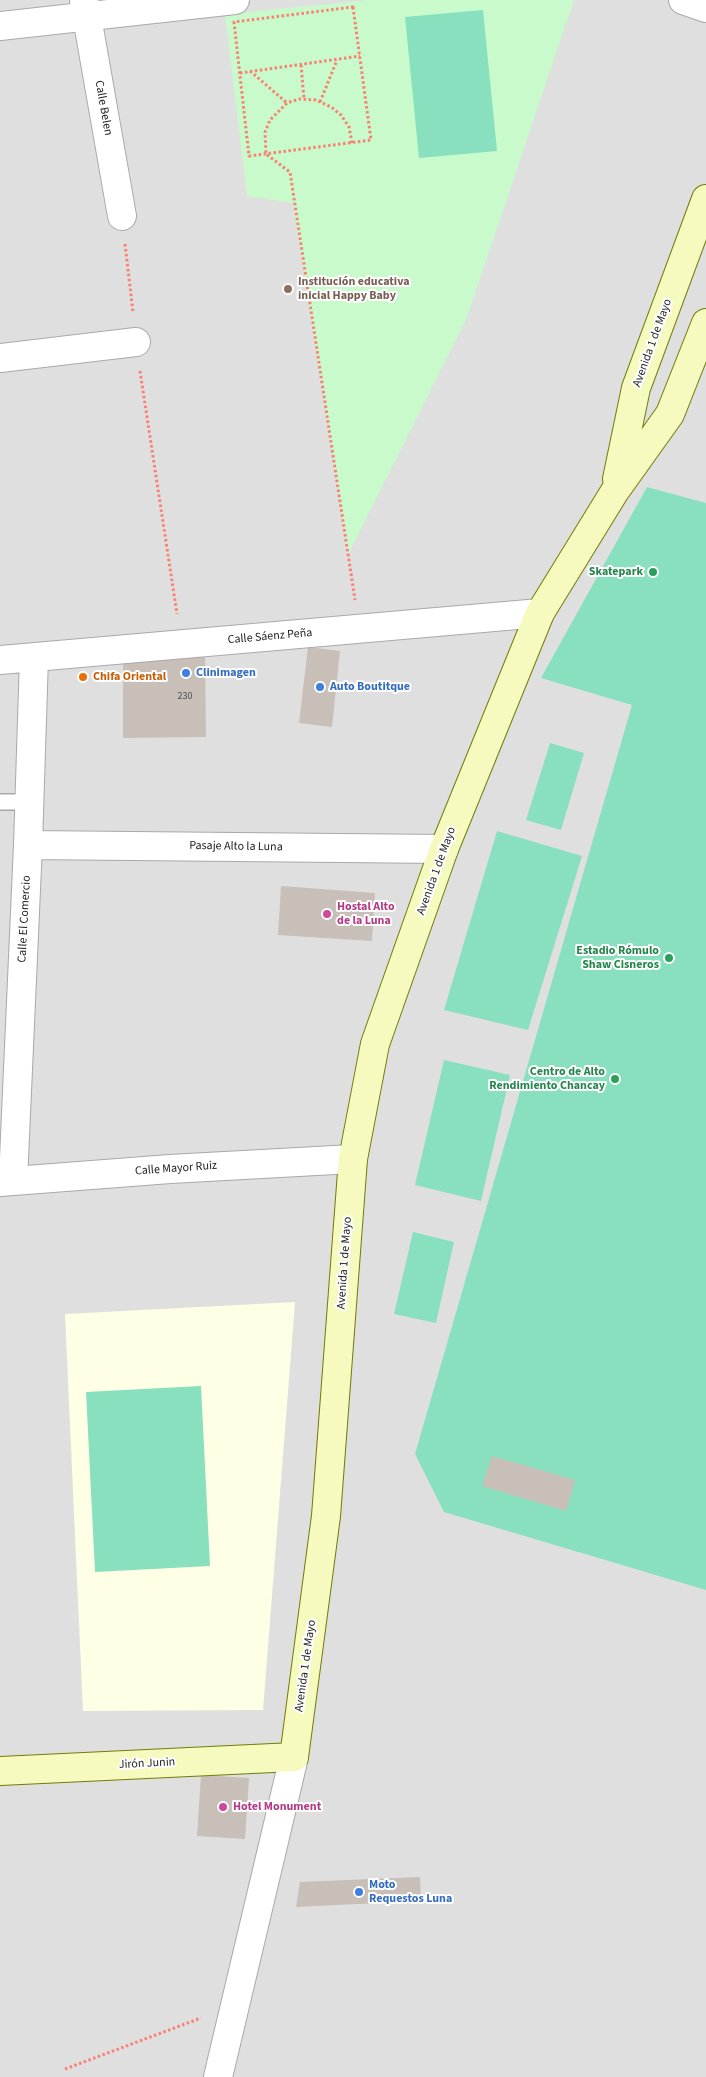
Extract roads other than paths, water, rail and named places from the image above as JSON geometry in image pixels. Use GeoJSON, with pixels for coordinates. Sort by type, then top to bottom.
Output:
{"type":"FeatureCollection","features":[{"type":"Feature","properties":{"kind":"street"},"geometry":{"type":"LineString","coordinates":[[0,26],[86,9],[235,0]]}},
{"type":"Feature","properties":{"kind":"street"},"geometry":{"type":"LineString","coordinates":[[683,0],[706,8]]}},
{"type":"Feature","properties":{"kind":"street","name":"Calle Belen"},"geometry":{"type":"LineString","coordinates":[[86,9],[122,216]]}},
{"type":"Feature","properties":{"kind":"street","name":"Avenida 1 de Mayo"},"geometry":{"type":"LineString","coordinates":[[615,490],[636,388],[706,200]]}},
{"type":"Feature","properties":{"kind":"street","name":"Avenida 1 de Mayo"},"geometry":{"type":"LineString","coordinates":[[218,2077],[237,2005],[294,1757],[326,1516],[353,1159],[376,1044],[444,849],[540,614],[615,490],[670,414],[706,323]]}},
{"type":"Feature","properties":{"kind":"street"},"geometry":{"type":"LineString","coordinates":[[0,358],[136,342]]}},
{"type":"Feature","properties":{"kind":"street","name":"Calle Sáenz Peña"},"geometry":{"type":"LineString","coordinates":[[0,660],[540,614]]}},
{"type":"Feature","properties":{"kind":"street","name":"Calle El Comercio"},"geometry":{"type":"LineString","coordinates":[[7,1181],[28,845],[34,657]]}},
{"type":"Feature","properties":{"kind":"street","name":"Pasaje Alto la Luna"},"geometry":{"type":"LineString","coordinates":[[28,845],[444,849]]}},
{"type":"Feature","properties":{"kind":"street","name":"Calle Mayor Ruiz"},"geometry":{"type":"LineString","coordinates":[[7,1181],[170,1169],[353,1159]]}},
{"type":"Feature","properties":{"kind":"street","name":"Jirón Junin"},"geometry":{"type":"LineString","coordinates":[[0,1771],[294,1757]]}},
{"type":"Feature","properties":{"kind":"lane"},"geometry":{"type":"LineString","coordinates":[[0,802],[29,802]]}},
{"type":"Feature","properties":{"kind":"place","name":"Institución educativa inicial Happy Baby"},"geometry":{"type":"Point","coordinates":[288,289]}},
{"type":"Feature","properties":{"kind":"place","name":"Skatepark"},"geometry":{"type":"Point","coordinates":[653,572]}},
{"type":"Feature","properties":{"kind":"place","name":"Clinimagen"},"geometry":{"type":"Point","coordinates":[186,673]}},
{"type":"Feature","properties":{"kind":"place","name":"Chifa Oriental"},"geometry":{"type":"Point","coordinates":[83,677]}},
{"type":"Feature","properties":{"kind":"place","name":"Auto Boutitque"},"geometry":{"type":"Point","coordinates":[320,687]}},
{"type":"Feature","properties":{"kind":"place","name":"Hostal Alto de la Luna"},"geometry":{"type":"Point","coordinates":[327,914]}},
{"type":"Feature","properties":{"kind":"place","name":"Estadio Rómulo Shaw Cisneros"},"geometry":{"type":"Point","coordinates":[669,958]}},
{"type":"Feature","properties":{"kind":"place","name":"Centro de Alto Rendimiento Chancay"},"geometry":{"type":"Point","coordinates":[615,1079]}},
{"type":"Feature","properties":{"kind":"place","name":"Hotel Monument"},"geometry":{"type":"Point","coordinates":[223,1807]}},
{"type":"Feature","properties":{"kind":"place","name":"Moto Requestos Luna"},"geometry":{"type":"Point","coordinates":[359,1892]}}]}
